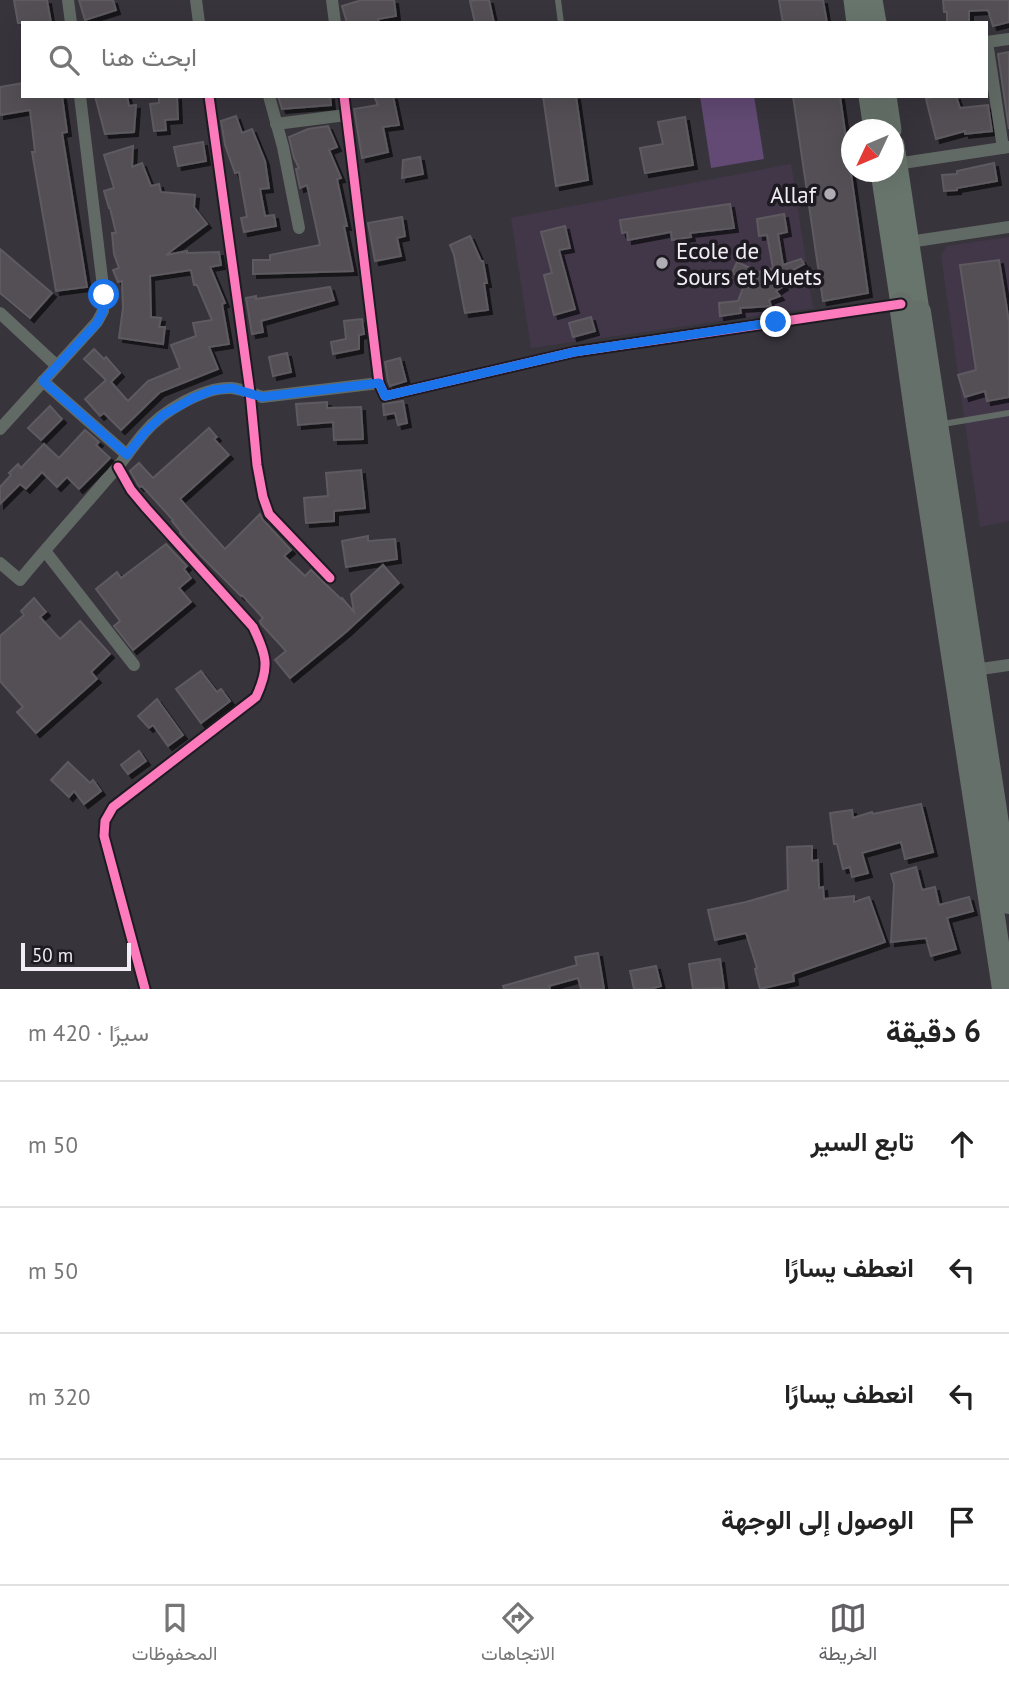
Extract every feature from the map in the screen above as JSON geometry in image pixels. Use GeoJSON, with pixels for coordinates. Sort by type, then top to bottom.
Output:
{"type":"FeatureCollection","features":[{"type":"Feature","properties":{"kind":"highway"},"geometry":{"type":"LineString","coordinates":[[910,304],[937,425],[1009,902]]}},
{"type":"Feature","properties":{"kind":"highway"},"geometry":{"type":"LineString","coordinates":[[910,304],[924,466],[1004,989]]}},
{"type":"Feature","properties":{"kind":"main road"},"geometry":{"type":"LineString","coordinates":[[854,0],[858,21]]}},
{"type":"Feature","properties":{"kind":"main road"},"geometry":{"type":"LineString","coordinates":[[872,0],[876,21]]}},
{"type":"Feature","properties":{"kind":"main road"},"geometry":{"type":"LineString","coordinates":[[869,98],[872,119]]}},
{"type":"Feature","properties":{"kind":"main road"},"geometry":{"type":"LineString","coordinates":[[886,98],[889,119]]}},
{"type":"Feature","properties":{"kind":"main road"},"geometry":{"type":"LineString","coordinates":[[893,182],[910,304]]}},
{"type":"Feature","properties":{"kind":"main road"},"geometry":{"type":"LineString","coordinates":[[895,182],[909,242],[910,304]]}},
{"type":"Feature","properties":{"kind":"street"},"geometry":{"type":"LineString","coordinates":[[68,0],[71,21]]}},
{"type":"Feature","properties":{"kind":"street"},"geometry":{"type":"LineString","coordinates":[[196,0],[199,21]]}},
{"type":"Feature","properties":{"kind":"street"},"geometry":{"type":"LineString","coordinates":[[332,0],[335,21]]}},
{"type":"Feature","properties":{"kind":"street"},"geometry":{"type":"LineString","coordinates":[[988,42],[1009,39]]}},
{"type":"Feature","properties":{"kind":"street"},"geometry":{"type":"LineString","coordinates":[[904,158],[1006,147],[988,48]]}},
{"type":"Feature","properties":{"kind":"street"},"geometry":{"type":"LineString","coordinates":[[0,429],[97,323],[103,311],[104,295],[80,98]]}},
{"type":"Feature","properties":{"kind":"street"},"geometry":{"type":"LineString","coordinates":[[209,98],[263,497],[269,514],[330,579]]}},
{"type":"Feature","properties":{"kind":"street"},"geometry":{"type":"LineString","coordinates":[[270,98],[283,147],[299,228]]}},
{"type":"Feature","properties":{"kind":"street"},"geometry":{"type":"LineString","coordinates":[[344,98],[379,383],[385,396],[574,352],[910,304]]}},
{"type":"Feature","properties":{"kind":"street"},"geometry":{"type":"LineString","coordinates":[[276,124],[346,115]]}},
{"type":"Feature","properties":{"kind":"street"},"geometry":{"type":"LineString","coordinates":[[909,242],[1009,227]]}},
{"type":"Feature","properties":{"kind":"street"},"geometry":{"type":"LineString","coordinates":[[0,313],[57,366]]}},
{"type":"Feature","properties":{"kind":"street"},"geometry":{"type":"LineString","coordinates":[[43,381],[127,455]]}},
{"type":"Feature","properties":{"kind":"street"},"geometry":{"type":"LineString","coordinates":[[0,563],[20,580],[145,432],[163,415],[193,398],[213,390],[232,388],[262,397],[379,383]]}},
{"type":"Feature","properties":{"kind":"street"},"geometry":{"type":"LineString","coordinates":[[118,467],[131,491],[253,627],[265,651],[264,679],[256,697],[113,807],[105,821],[104,836],[145,989]]}},
{"type":"Feature","properties":{"kind":"street"},"geometry":{"type":"LineString","coordinates":[[45,551],[134,665]]}},
{"type":"Feature","properties":{"kind":"street"},"geometry":{"type":"LineString","coordinates":[[974,670],[1009,665]]}},
{"type":"Feature","properties":{"kind":"lane"},"geometry":{"type":"LineString","coordinates":[[558,0],[561,21]]}},
{"type":"Feature","properties":{"kind":"lane"},"geometry":{"type":"LineString","coordinates":[[937,425],[1009,413]]}},
{"type":"Feature","properties":{"kind":"shaded area"},"geometry":{"type":"Polygon","coordinates":[[[700,98],[754,98],[764,159],[711,168],[700,98]]]}},
{"type":"Feature","properties":{"kind":"shaded area","name":"Ecole de Sours et Muets"},"geometry":{"type":"Polygon","coordinates":[[[791,164],[813,308],[531,348],[511,218],[791,164]]]}},
{"type":"Feature","properties":{"kind":"shaded area"},"geometry":{"type":"Polygon","coordinates":[[[1009,237],[1009,521],[980,527],[941,255],[947,246],[1009,237]]]}},
{"type":"Feature","properties":{"kind":"building"},"geometry":{"type":"Polygon","coordinates":[[[14,0],[47,0],[51,21],[18,23],[14,0]]]}},
{"type":"Feature","properties":{"kind":"building"},"geometry":{"type":"Polygon","coordinates":[[[79,0],[113,0],[116,10],[85,20],[79,0]]]}},
{"type":"Feature","properties":{"kind":"building"},"geometry":{"type":"Polygon","coordinates":[[[362,0],[394,0],[396,16],[378,21],[346,21],[342,6],[362,0]]]}},
{"type":"Feature","properties":{"kind":"building"},"geometry":{"type":"Polygon","coordinates":[[[489,0],[494,21],[475,21],[470,1],[489,0]]]}},
{"type":"Feature","properties":{"kind":"building"},"geometry":{"type":"Polygon","coordinates":[[[779,0],[823,0],[827,21],[783,21],[779,0]]]}},
{"type":"Feature","properties":{"kind":"building"},"geometry":{"type":"Polygon","coordinates":[[[943,0],[1009,0],[1009,22],[993,26],[988,10],[969,11],[969,21],[947,21],[947,12],[944,12],[943,0]]]}},
{"type":"Feature","properties":{"kind":"building"},"geometry":{"type":"Polygon","coordinates":[[[1009,52],[1009,129],[998,54],[1009,52]]]}},
{"type":"Feature","properties":{"kind":"building"},"geometry":{"type":"Polygon","coordinates":[[[21,83],[21,98],[62,98],[67,132],[62,133],[87,287],[56,291],[32,152],[35,152],[30,110],[0,115],[0,87],[21,83]]]}},
{"type":"Feature","properties":{"kind":"building"},"geometry":{"type":"Polygon","coordinates":[[[96,98],[127,98],[129,106],[136,105],[134,132],[105,134],[96,98]]]}},
{"type":"Feature","properties":{"kind":"building"},"geometry":{"type":"Polygon","coordinates":[[[159,98],[177,98],[178,119],[165,120],[166,130],[154,131],[150,104],[159,103],[159,98]]]}},
{"type":"Feature","properties":{"kind":"building"},"geometry":{"type":"Polygon","coordinates":[[[279,98],[330,98],[331,105],[282,109],[279,98]]]}},
{"type":"Feature","properties":{"kind":"building"},"geometry":{"type":"Polygon","coordinates":[[[375,98],[393,98],[399,125],[383,127],[388,152],[362,158],[354,109],[378,105],[375,98]]]}},
{"type":"Feature","properties":{"kind":"building"},"geometry":{"type":"Polygon","coordinates":[[[543,98],[576,98],[588,180],[556,186],[543,98]]]}},
{"type":"Feature","properties":{"kind":"building","name":"Allaf"},"geometry":{"type":"Polygon","coordinates":[[[793,98],[840,98],[843,119],[841,119],[841,182],[852,182],[868,293],[823,301],[793,98]]]}},
{"type":"Feature","properties":{"kind":"building"},"geometry":{"type":"Polygon","coordinates":[[[957,98],[960,108],[988,105],[992,131],[965,134],[965,131],[936,139],[926,99],[957,98]]]}},
{"type":"Feature","properties":{"kind":"building"},"geometry":{"type":"Polygon","coordinates":[[[236,116],[242,133],[252,129],[265,161],[269,188],[260,189],[265,216],[274,215],[276,226],[244,232],[241,218],[247,217],[239,172],[235,173],[225,145],[221,121],[236,116]]]}},
{"type":"Feature","properties":{"kind":"building"},"geometry":{"type":"Polygon","coordinates":[[[685,117],[693,165],[645,173],[640,148],[663,144],[658,122],[685,117]]]}},
{"type":"Feature","properties":{"kind":"building"},"geometry":{"type":"Polygon","coordinates":[[[328,126],[337,147],[329,150],[341,178],[337,179],[353,271],[253,274],[253,260],[270,260],[270,255],[320,245],[307,185],[300,188],[296,169],[299,168],[289,137],[308,129],[328,126]]]}},
{"type":"Feature","properties":{"kind":"building"},"geometry":{"type":"Polygon","coordinates":[[[203,142],[206,161],[178,166],[174,147],[203,142]]]}},
{"type":"Feature","properties":{"kind":"building"},"geometry":{"type":"Polygon","coordinates":[[[133,146],[132,167],[142,163],[151,186],[159,184],[161,192],[195,195],[194,207],[207,224],[166,255],[187,251],[219,252],[221,265],[210,267],[225,303],[222,304],[229,344],[209,347],[218,369],[160,392],[121,430],[104,413],[100,416],[85,399],[106,380],[84,359],[94,349],[104,359],[106,357],[120,373],[111,382],[128,401],[148,381],[180,368],[171,345],[196,336],[193,323],[212,320],[197,285],[194,285],[191,270],[150,276],[151,317],[161,318],[159,327],[165,327],[163,344],[119,338],[123,308],[122,281],[118,282],[113,270],[119,268],[114,254],[112,233],[116,233],[104,191],[114,188],[104,155],[133,146]]]}},
{"type":"Feature","properties":{"kind":"building"},"geometry":{"type":"Polygon","coordinates":[[[420,157],[423,174],[402,178],[403,160],[420,157]]]}},
{"type":"Feature","properties":{"kind":"building"},"geometry":{"type":"Polygon","coordinates":[[[994,163],[997,181],[944,191],[942,175],[957,174],[957,171],[994,163]]]}},
{"type":"Feature","properties":{"kind":"building"},"geometry":{"type":"Polygon","coordinates":[[[730,204],[734,228],[690,233],[691,237],[672,240],[671,232],[628,240],[627,232],[622,233],[620,220],[730,204]]]}},
{"type":"Feature","properties":{"kind":"building"},"geometry":{"type":"Polygon","coordinates":[[[784,214],[787,232],[778,234],[783,265],[801,259],[804,264],[785,274],[786,282],[782,283],[784,286],[776,291],[780,296],[769,300],[771,306],[740,308],[741,313],[720,316],[719,303],[738,301],[746,280],[732,273],[737,262],[759,272],[773,268],[767,235],[759,236],[757,219],[784,214]]]}},
{"type":"Feature","properties":{"kind":"building"},"geometry":{"type":"Polygon","coordinates":[[[402,217],[405,236],[397,238],[401,256],[375,261],[368,223],[402,217]]]}},
{"type":"Feature","properties":{"kind":"building"},"geometry":{"type":"Polygon","coordinates":[[[565,226],[570,248],[559,250],[575,309],[554,315],[544,275],[552,273],[541,232],[565,226]]]}},
{"type":"Feature","properties":{"kind":"building"},"geometry":{"type":"Polygon","coordinates":[[[470,236],[483,261],[488,310],[465,313],[450,245],[470,236]]]}},
{"type":"Feature","properties":{"kind":"building"},"geometry":{"type":"Polygon","coordinates":[[[0,249],[52,293],[30,318],[0,293],[0,249]]]}},
{"type":"Feature","properties":{"kind":"building"},"geometry":{"type":"Polygon","coordinates":[[[999,260],[1009,322],[1009,397],[987,401],[985,391],[965,397],[958,375],[976,370],[960,265],[999,260]]]}},
{"type":"Feature","properties":{"kind":"building"},"geometry":{"type":"Polygon","coordinates":[[[330,287],[334,300],[261,321],[263,332],[252,334],[246,298],[256,296],[256,299],[330,287]]]}},
{"type":"Feature","properties":{"kind":"building"},"geometry":{"type":"Polygon","coordinates":[[[591,317],[595,331],[573,337],[569,323],[591,317]]]}},
{"type":"Feature","properties":{"kind":"building"},"geometry":{"type":"Polygon","coordinates":[[[362,319],[364,334],[359,335],[359,349],[333,354],[331,342],[346,339],[344,321],[362,319]]]}},
{"type":"Feature","properties":{"kind":"building"},"geometry":{"type":"Polygon","coordinates":[[[287,353],[291,372],[273,376],[269,357],[287,353]]]}},
{"type":"Feature","properties":{"kind":"building"},"geometry":{"type":"Polygon","coordinates":[[[400,358],[406,381],[390,386],[385,362],[400,358]]]}},
{"type":"Feature","properties":{"kind":"building"},"geometry":{"type":"Polygon","coordinates":[[[403,401],[407,423],[398,425],[395,413],[384,415],[383,404],[403,401]]]}},
{"type":"Feature","properties":{"kind":"building"},"geometry":{"type":"Polygon","coordinates":[[[327,402],[327,408],[361,407],[363,439],[334,440],[333,422],[298,425],[296,404],[327,402]]]}},
{"type":"Feature","properties":{"kind":"building"},"geometry":{"type":"Polygon","coordinates":[[[50,406],[62,419],[41,440],[28,428],[50,406]]]}},
{"type":"Feature","properties":{"kind":"building"},"geometry":{"type":"Polygon","coordinates":[[[209,428],[217,437],[214,439],[229,455],[180,499],[225,549],[260,514],[291,550],[284,556],[305,576],[311,570],[354,612],[351,594],[383,565],[399,583],[346,632],[290,678],[275,660],[286,651],[261,624],[263,618],[180,533],[173,520],[142,486],[138,485],[130,471],[139,463],[153,478],[209,428]]]}},
{"type":"Feature","properties":{"kind":"building"},"geometry":{"type":"Polygon","coordinates":[[[85,430],[99,442],[96,445],[110,458],[79,489],[67,477],[57,487],[42,472],[26,489],[20,484],[0,504],[0,487],[18,464],[21,468],[44,444],[59,458],[85,430]]]}},
{"type":"Feature","properties":{"kind":"building"},"geometry":{"type":"Polygon","coordinates":[[[361,470],[365,508],[334,511],[334,521],[306,523],[304,498],[328,496],[326,473],[361,470]]]}},
{"type":"Feature","properties":{"kind":"building"},"geometry":{"type":"Polygon","coordinates":[[[368,536],[368,541],[395,539],[397,559],[346,567],[342,541],[368,536]]]}},
{"type":"Feature","properties":{"kind":"building"},"geometry":{"type":"Polygon","coordinates":[[[166,544],[187,566],[184,569],[191,578],[179,588],[191,602],[133,650],[114,626],[120,621],[96,589],[117,572],[121,578],[166,544]]]}},
{"type":"Feature","properties":{"kind":"building"},"geometry":{"type":"Polygon","coordinates":[[[34,598],[46,612],[40,617],[60,639],[80,621],[110,654],[91,672],[97,679],[36,733],[17,712],[23,707],[0,681],[0,636],[24,615],[21,611],[34,598]]]}},
{"type":"Feature","properties":{"kind":"building"},"geometry":{"type":"Polygon","coordinates":[[[201,671],[217,692],[221,689],[230,701],[201,723],[176,689],[201,671]]]}},
{"type":"Feature","properties":{"kind":"building"},"geometry":{"type":"Polygon","coordinates":[[[157,699],[183,735],[168,746],[153,725],[149,728],[138,716],[157,699]]]}},
{"type":"Feature","properties":{"kind":"building"},"geometry":{"type":"Polygon","coordinates":[[[139,751],[146,761],[128,774],[121,765],[139,751]]]}},
{"type":"Feature","properties":{"kind":"building"},"geometry":{"type":"Polygon","coordinates":[[[68,762],[90,783],[93,780],[101,791],[84,804],[74,791],[69,797],[51,780],[68,762]]]}},
{"type":"Feature","properties":{"kind":"building"},"geometry":{"type":"Polygon","coordinates":[[[921,804],[933,852],[905,859],[901,842],[862,853],[868,873],[852,877],[850,867],[843,869],[837,844],[834,844],[830,813],[852,810],[853,818],[921,804]]]}},
{"type":"Feature","properties":{"kind":"building"},"geometry":{"type":"Polygon","coordinates":[[[812,846],[812,861],[818,860],[819,888],[823,887],[824,899],[854,896],[854,902],[869,897],[885,942],[793,974],[794,981],[760,989],[755,969],[757,968],[746,933],[715,940],[708,910],[788,890],[787,847],[812,846]]]}},
{"type":"Feature","properties":{"kind":"building"},"geometry":{"type":"Polygon","coordinates":[[[916,867],[922,890],[935,887],[939,905],[969,897],[973,911],[947,918],[956,949],[931,956],[926,938],[891,942],[894,884],[891,874],[916,867]]]}},
{"type":"Feature","properties":{"kind":"building"},"geometry":{"type":"Polygon","coordinates":[[[598,953],[604,989],[581,989],[578,978],[549,986],[550,989],[504,989],[503,986],[577,965],[575,957],[598,953]]]}},
{"type":"Feature","properties":{"kind":"building"},"geometry":{"type":"Polygon","coordinates":[[[720,959],[724,988],[693,989],[689,964],[720,959]]]}},
{"type":"Feature","properties":{"kind":"building"},"geometry":{"type":"Polygon","coordinates":[[[656,966],[661,986],[634,989],[630,971],[656,966]]]}},
{"type":"Feature","properties":{"kind":"cycle path"},"geometry":{"type":"LineString","coordinates":[[209,98],[263,497],[269,514],[330,578]]}},
{"type":"Feature","properties":{"kind":"cycle path"},"geometry":{"type":"LineString","coordinates":[[344,98],[379,383],[385,396],[574,352],[901,304]]}},
{"type":"Feature","properties":{"kind":"cycle path"},"geometry":{"type":"LineString","coordinates":[[118,467],[131,490],[146,508],[253,627],[265,662],[256,697],[113,807],[105,821],[104,836],[145,989]]}},
{"type":"Feature","properties":{"kind":"place","name":"Allaf"},"geometry":{"type":"Point","coordinates":[830,194]}},
{"type":"Feature","properties":{"kind":"place","name":"Ecole de Sours et Muets"},"geometry":{"type":"Point","coordinates":[662,263]}},
{"type":"Feature","properties":{"kind":"route"},"geometry":{"type":"LineString","coordinates":[[104,295],[103,311],[97,323],[43,381],[127,455],[163,415],[213,390],[232,388],[262,397],[379,383],[385,396],[574,352],[776,322]]}}]}
